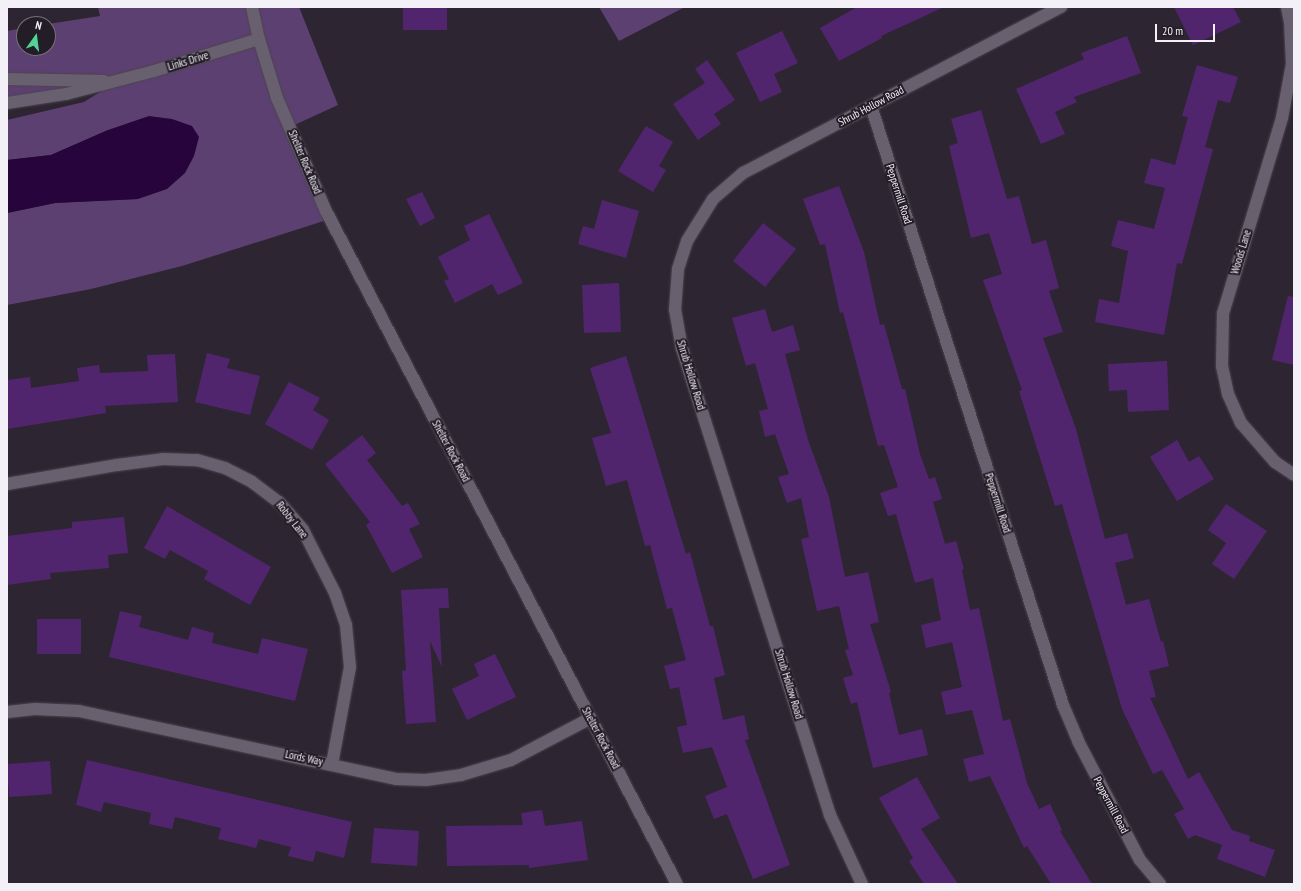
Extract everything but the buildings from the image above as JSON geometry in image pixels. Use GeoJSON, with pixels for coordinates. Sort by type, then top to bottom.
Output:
{"type":"FeatureCollection","features":[{"type":"Feature","properties":{"kind":"street","name":"Shelter Rock Road"},"geometry":{"type":"LineString","coordinates":[[252,7],[259,39],[277,98],[326,211],[677,884]]}},
{"type":"Feature","properties":{"kind":"street","name":"Shrub Hollow Road"},"geometry":{"type":"LineString","coordinates":[[862,884],[830,815],[682,349],[675,310],[678,269],[687,241],[713,199],[744,173],[1061,7]]}},
{"type":"Feature","properties":{"kind":"street","name":"Woods Lane"},"geometry":{"type":"LineString","coordinates":[[1286,7],[1290,22],[1292,64],[1282,118],[1223,313],[1222,366],[1228,394],[1241,423],[1275,462],[1294,475]]}},
{"type":"Feature","properties":{"kind":"street","name":"Links Drive"},"geometry":{"type":"LineString","coordinates":[[7,103],[66,94],[117,81],[259,39]]}},
{"type":"Feature","properties":{"kind":"street","name":"Links Drive"},"geometry":{"type":"LineString","coordinates":[[7,79],[117,81]]}},
{"type":"Feature","properties":{"kind":"street","name":"Peppermill Road"},"geometry":{"type":"LineString","coordinates":[[871,106],[1063,705],[1078,741],[1140,860],[1160,884]]}},
{"type":"Feature","properties":{"kind":"street","name":"Robby Lane"},"geometry":{"type":"LineString","coordinates":[[7,484],[117,464],[163,459],[197,460],[238,475],[280,502],[303,530],[336,593],[346,625],[350,667],[332,764]]}},
{"type":"Feature","properties":{"kind":"street","name":"Lords Way"},"geometry":{"type":"LineString","coordinates":[[7,712],[34,709],[79,711],[332,764],[396,779],[426,780],[461,775],[511,760],[591,718]]}},
{"type":"Feature","properties":{"kind":"shaded area"},"geometry":{"type":"Polygon","coordinates":[[[98,7],[299,7],[338,105],[290,127],[330,219],[182,266],[91,289],[7,305],[7,213],[55,203],[138,199],[108,130],[51,155],[7,160],[7,120],[84,102],[116,82],[7,103],[7,31],[16,29],[16,56],[56,56],[56,23],[100,16],[98,7]]]}},
{"type":"Feature","properties":{"kind":"shaded area"},"geometry":{"type":"Polygon","coordinates":[[[599,7],[685,7],[619,41],[599,7]]]}},
{"type":"Feature","properties":{"kind":"shaded area"},"geometry":{"type":"Polygon","coordinates":[[[149,116],[172,119],[192,126],[199,137],[194,156],[185,173],[167,189],[138,199],[55,203],[7,213],[7,160],[51,155],[108,130],[149,116]]]}}]}
